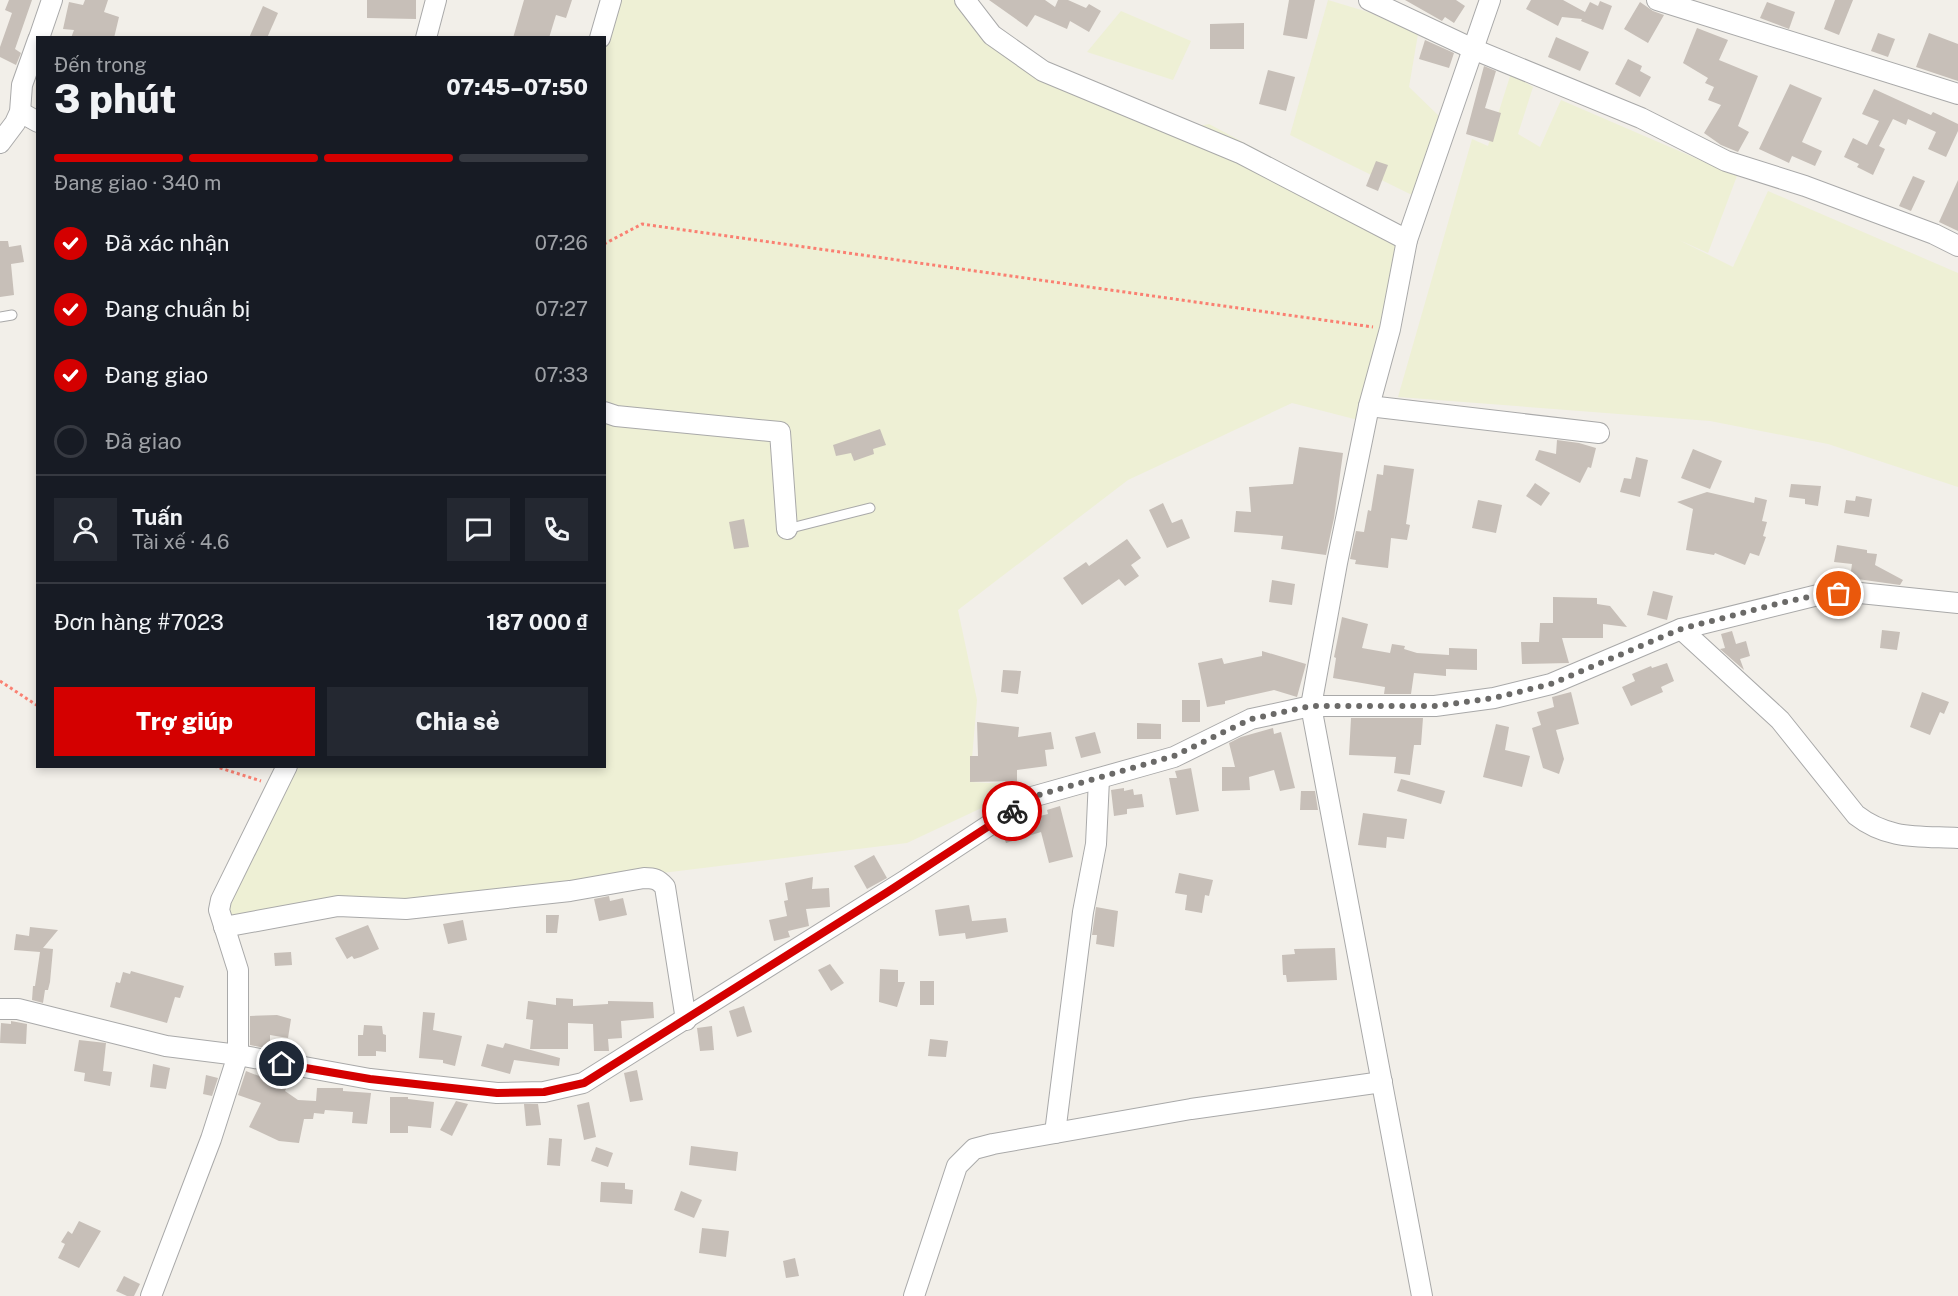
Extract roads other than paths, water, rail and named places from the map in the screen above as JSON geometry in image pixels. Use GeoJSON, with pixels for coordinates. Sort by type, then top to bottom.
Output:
{"type":"FeatureCollection","features":[{"type":"Feature","properties":{"kind":"street"},"geometry":{"type":"LineString","coordinates":[[39,36],[52,0]]}},
{"type":"Feature","properties":{"kind":"street"},"geometry":{"type":"LineString","coordinates":[[427,36],[436,0]]}},
{"type":"Feature","properties":{"kind":"street"},"geometry":{"type":"LineString","coordinates":[[601,36],[611,0]]}},
{"type":"Feature","properties":{"kind":"street"},"geometry":{"type":"LineString","coordinates":[[965,0],[992,34],[1043,70],[1240,153],[1407,240]]}},
{"type":"Feature","properties":{"kind":"street"},"geometry":{"type":"LineString","coordinates":[[1369,0],[1473,49],[1641,118],[1726,160],[1805,186],[1935,234],[1958,246]]}},
{"type":"Feature","properties":{"kind":"street"},"geometry":{"type":"LineString","coordinates":[[1422,1296],[1311,706],[1369,406],[1390,329],[1407,240],[1490,0]]}},
{"type":"Feature","properties":{"kind":"street"},"geometry":{"type":"LineString","coordinates":[[1657,0],[1958,94]]}},
{"type":"Feature","properties":{"kind":"street"},"geometry":{"type":"LineString","coordinates":[[0,143],[15,123],[29,117],[22,85],[36,45]]}},
{"type":"Feature","properties":{"kind":"street"},"geometry":{"type":"LineString","coordinates":[[1369,406],[1599,434]]}},
{"type":"Feature","properties":{"kind":"street"},"geometry":{"type":"LineString","coordinates":[[606,413],[616,416],[780,432],[787,529]]}},
{"type":"Feature","properties":{"kind":"street"},"geometry":{"type":"LineString","coordinates":[[0,1009],[18,1009],[166,1046],[238,1055],[370,1079],[497,1093],[544,1092],[584,1083],[906,880],[1032,797],[1174,756],[1251,719],[1311,706],[1435,706],[1494,698],[1551,684],[1681,629],[1818,595],[1860,593],[1958,603]]}},
{"type":"Feature","properties":{"kind":"street"},"geometry":{"type":"LineString","coordinates":[[1681,629],[1780,720],[1856,815],[1880,830],[1893,834],[1958,838]]}},
{"type":"Feature","properties":{"kind":"street"},"geometry":{"type":"LineString","coordinates":[[151,1296],[210,1139],[238,1055],[238,970],[219,910],[225,890],[285,768]]}},
{"type":"Feature","properties":{"kind":"street"},"geometry":{"type":"LineString","coordinates":[[1055,1133],[1083,912],[1096,844],[1099,779]]}},
{"type":"Feature","properties":{"kind":"street"},"geometry":{"type":"LineString","coordinates":[[224,927],[338,906],[406,909],[658,879],[665,887],[686,1020]]}},
{"type":"Feature","properties":{"kind":"street"},"geometry":{"type":"LineString","coordinates":[[914,1296],[957,1166],[974,1149],[1191,1109],[1382,1082]]}},
{"type":"Feature","properties":{"kind":"lane"},"geometry":{"type":"LineString","coordinates":[[0,317],[12,315]]}},
{"type":"Feature","properties":{"kind":"lane"},"geometry":{"type":"LineString","coordinates":[[787,529],[870,508]]}}]}
